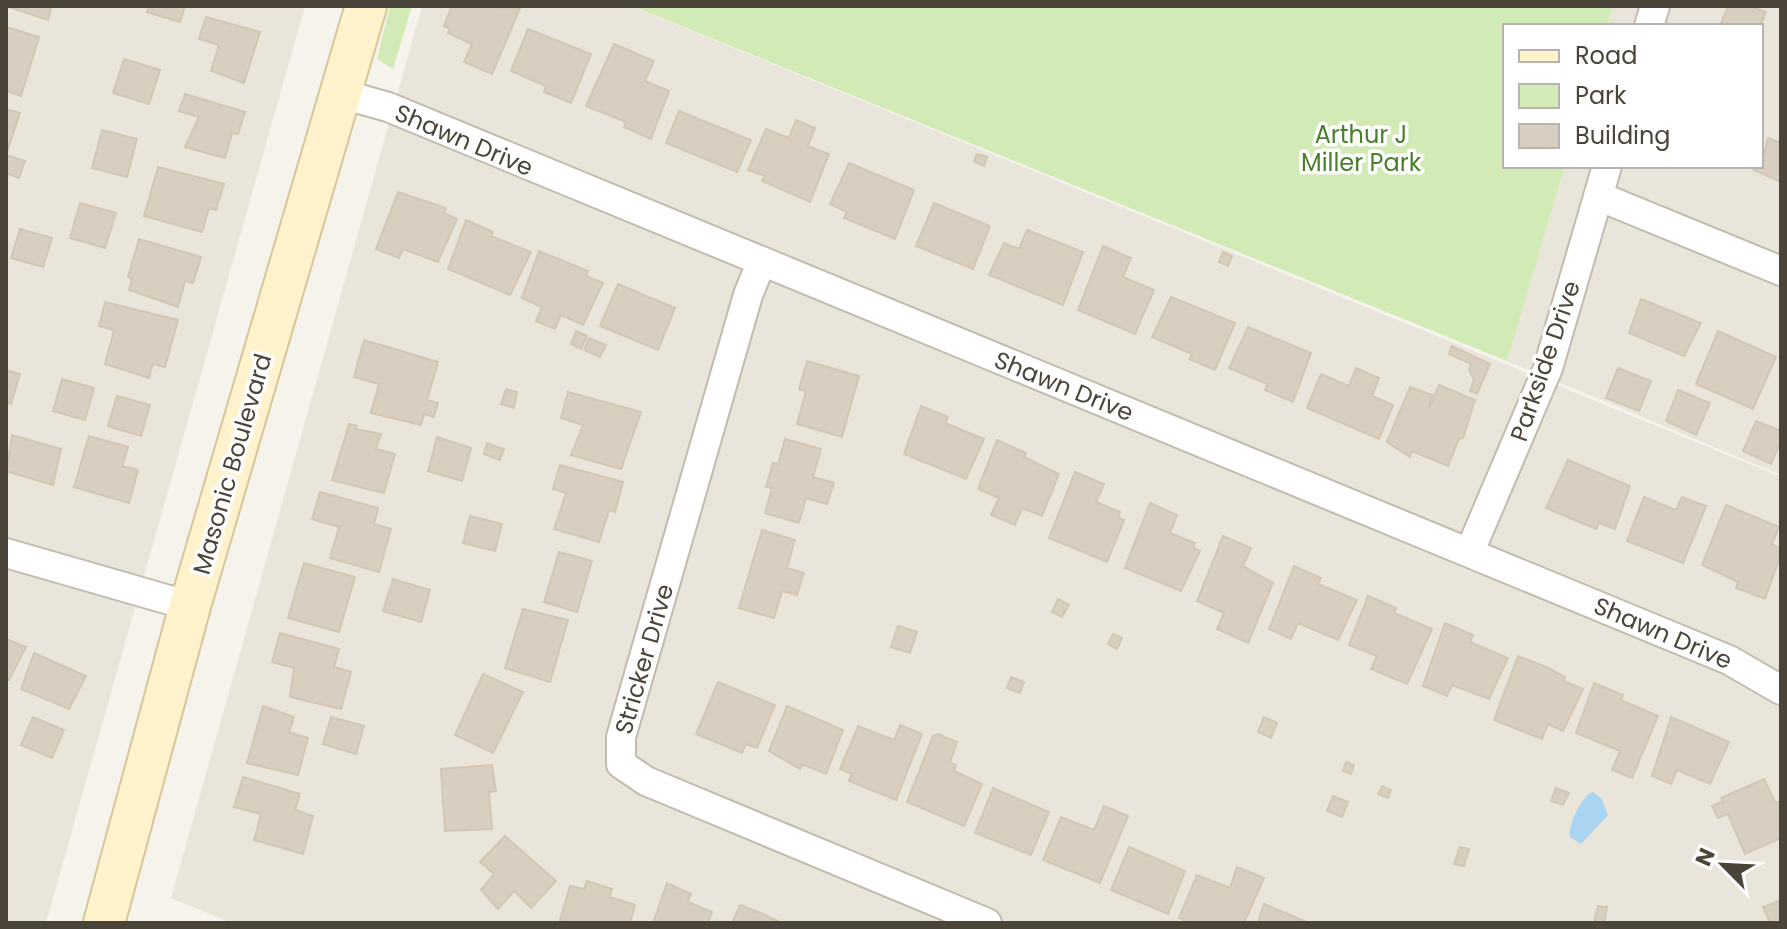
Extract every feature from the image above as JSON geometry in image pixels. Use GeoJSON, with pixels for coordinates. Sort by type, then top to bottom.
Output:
{"type":"FeatureCollection","features":[{"type":"Feature","properties":{"kind":"street","name":"Masonic Boulevard"},"geometry":{"type":"LineString","coordinates":[[104,923],[190,606],[366,6]]}},
{"type":"Feature","properties":{"kind":"street","name":"Shawn Drive"},"geometry":{"type":"LineString","coordinates":[[342,94],[388,107],[761,263],[1470,551],[1729,660],[1781,690]]}},
{"type":"Feature","properties":{"kind":"street","name":"Parkside Drive"},"geometry":{"type":"LineString","coordinates":[[1470,551],[1548,368],[1606,168]]}},
{"type":"Feature","properties":{"kind":"street"},"geometry":{"type":"LineString","coordinates":[[1598,196],[1781,271]]}},
{"type":"Feature","properties":{"kind":"street","name":"Stricker Drive"},"geometry":{"type":"LineString","coordinates":[[761,263],[744,306],[621,737],[621,764],[646,781],[987,923]]}},
{"type":"Feature","properties":{"kind":"street"},"geometry":{"type":"LineString","coordinates":[[6,553],[190,606]]}},
{"type":"Feature","properties":{"kind":"shaded area"},"geometry":{"type":"Polygon","coordinates":[[[6,6],[305,6],[46,923],[6,923],[6,6]]]}},
{"type":"Feature","properties":{"kind":"shaded area"},"geometry":{"type":"Polygon","coordinates":[[[422,6],[631,6],[1781,477],[1781,923],[232,923],[171,898],[422,6]]]}},
{"type":"Feature","properties":{"kind":"shaded area"},"geometry":{"type":"Polygon","coordinates":[[[1613,6],[1781,6],[1781,475],[1507,361],[1564,168],[1763,168],[1763,24],[1608,24],[1613,6]]]}},
{"type":"Feature","properties":{"kind":"green space"},"geometry":{"type":"Polygon","coordinates":[[[390,6],[412,6],[393,69],[377,59],[390,6]]]}},
{"type":"Feature","properties":{"kind":"green space","name":"Arthur J Miller Park"},"geometry":{"type":"Polygon","coordinates":[[[632,6],[1613,6],[1608,24],[1503,24],[1503,168],[1564,168],[1507,361],[632,6]]]}},
{"type":"Feature","properties":{"kind":"water"},"geometry":{"type":"Polygon","coordinates":[[[1593,792],[1601,798],[1608,815],[1581,844],[1570,837],[1571,826],[1580,805],[1593,792]]]}},
{"type":"Feature","properties":{"kind":"building"},"geometry":{"type":"Polygon","coordinates":[[[6,6],[52,6],[48,20],[6,6]]]}},
{"type":"Feature","properties":{"kind":"building"},"geometry":{"type":"Polygon","coordinates":[[[149,6],[185,6],[180,22],[147,12],[149,6]]]}},
{"type":"Feature","properties":{"kind":"building"},"geometry":{"type":"Polygon","coordinates":[[[452,6],[520,8],[492,74],[464,62],[472,44],[448,33],[450,29],[444,26],[452,6]]]}},
{"type":"Feature","properties":{"kind":"building"},"geometry":{"type":"Polygon","coordinates":[[[1728,6],[1749,6],[1766,12],[1761,24],[1721,24],[1728,6]]]}},
{"type":"Feature","properties":{"kind":"building"},"geometry":{"type":"Polygon","coordinates":[[[206,17],[260,32],[244,83],[211,71],[219,45],[199,39],[206,17]]]}},
{"type":"Feature","properties":{"kind":"building"},"geometry":{"type":"Polygon","coordinates":[[[6,27],[39,37],[21,96],[6,91],[6,27]]]}},
{"type":"Feature","properties":{"kind":"building"},"geometry":{"type":"Polygon","coordinates":[[[528,29],[591,54],[571,103],[544,92],[546,86],[511,71],[528,29]]]}},
{"type":"Feature","properties":{"kind":"building"},"geometry":{"type":"Polygon","coordinates":[[[614,44],[654,61],[645,81],[669,91],[651,139],[624,127],[626,122],[586,106],[614,44]]]}},
{"type":"Feature","properties":{"kind":"building"},"geometry":{"type":"Polygon","coordinates":[[[124,59],[160,70],[149,104],[113,93],[124,59]]]}},
{"type":"Feature","properties":{"kind":"building"},"geometry":{"type":"Polygon","coordinates":[[[185,94],[245,112],[238,134],[232,133],[225,158],[185,147],[199,117],[179,111],[185,94]]]}},
{"type":"Feature","properties":{"kind":"building"},"geometry":{"type":"Polygon","coordinates":[[[6,109],[20,113],[6,155],[6,109]]]}},
{"type":"Feature","properties":{"kind":"building"},"geometry":{"type":"Polygon","coordinates":[[[679,111],[751,140],[737,172],[666,143],[679,111]]]}},
{"type":"Feature","properties":{"kind":"building"},"geometry":{"type":"Polygon","coordinates":[[[796,120],[815,128],[808,146],[829,154],[810,202],[762,181],[765,176],[748,170],[766,129],[789,138],[796,120]]]}},
{"type":"Feature","properties":{"kind":"building"},"geometry":{"type":"Polygon","coordinates":[[[102,130],[137,139],[127,177],[92,168],[102,130]]]}},
{"type":"Feature","properties":{"kind":"building"},"geometry":{"type":"Polygon","coordinates":[[[1768,138],[1781,143],[1781,182],[1754,170],[1763,168],[1768,138]]]}},
{"type":"Feature","properties":{"kind":"building"},"geometry":{"type":"Polygon","coordinates":[[[977,154],[987,157],[984,166],[974,161],[977,154]]]}},
{"type":"Feature","properties":{"kind":"building"},"geometry":{"type":"Polygon","coordinates":[[[6,155],[25,161],[19,178],[6,173],[6,155]]]}},
{"type":"Feature","properties":{"kind":"building"},"geometry":{"type":"Polygon","coordinates":[[[849,163],[914,190],[895,239],[844,218],[847,212],[830,204],[849,163]]]}},
{"type":"Feature","properties":{"kind":"building"},"geometry":{"type":"Polygon","coordinates":[[[158,167],[224,184],[216,210],[209,208],[202,232],[144,216],[158,167]]]}},
{"type":"Feature","properties":{"kind":"building"},"geometry":{"type":"Polygon","coordinates":[[[398,192],[446,208],[444,213],[457,219],[438,262],[403,249],[399,258],[376,249],[398,192]]]}},
{"type":"Feature","properties":{"kind":"building"},"geometry":{"type":"Polygon","coordinates":[[[80,203],[116,213],[105,248],[70,238],[80,203]]]}},
{"type":"Feature","properties":{"kind":"building"},"geometry":{"type":"Polygon","coordinates":[[[934,203],[990,226],[973,269],[916,246],[934,203]]]}},
{"type":"Feature","properties":{"kind":"building"},"geometry":{"type":"Polygon","coordinates":[[[466,220],[493,232],[491,236],[531,252],[510,295],[448,269],[466,220]]]}},
{"type":"Feature","properties":{"kind":"building"},"geometry":{"type":"Polygon","coordinates":[[[20,229],[52,238],[43,267],[11,258],[20,229]]]}},
{"type":"Feature","properties":{"kind":"building"},"geometry":{"type":"Polygon","coordinates":[[[1027,230],[1083,252],[1063,305],[989,275],[1004,243],[1019,249],[1027,230]]]}},
{"type":"Feature","properties":{"kind":"building"},"geometry":{"type":"Polygon","coordinates":[[[139,239],[201,257],[193,283],[185,281],[178,307],[129,290],[132,279],[128,277],[139,239]]]}},
{"type":"Feature","properties":{"kind":"building"},"geometry":{"type":"Polygon","coordinates":[[[1103,246],[1131,258],[1123,277],[1154,290],[1135,334],[1078,310],[1103,246]]]}},
{"type":"Feature","properties":{"kind":"building"},"geometry":{"type":"Polygon","coordinates":[[[539,251],[588,271],[586,276],[603,283],[583,325],[561,315],[555,329],[536,321],[542,307],[522,298],[539,251]]]}},
{"type":"Feature","properties":{"kind":"building"},"geometry":{"type":"Polygon","coordinates":[[[1223,252],[1232,256],[1228,266],[1219,262],[1223,252]]]}},
{"type":"Feature","properties":{"kind":"building"},"geometry":{"type":"Polygon","coordinates":[[[618,284],[675,308],[658,350],[600,326],[618,284]]]}},
{"type":"Feature","properties":{"kind":"building"},"geometry":{"type":"Polygon","coordinates":[[[1171,297],[1235,323],[1215,370],[1189,359],[1192,354],[1152,337],[1171,297]]]}},
{"type":"Feature","properties":{"kind":"building"},"geometry":{"type":"Polygon","coordinates":[[[1641,299],[1701,323],[1684,356],[1629,333],[1641,299]]]}},
{"type":"Feature","properties":{"kind":"building"},"geometry":{"type":"Polygon","coordinates":[[[105,302],[178,320],[165,367],[153,364],[149,378],[105,364],[114,330],[99,326],[105,302]]]}},
{"type":"Feature","properties":{"kind":"building"},"geometry":{"type":"Polygon","coordinates":[[[1248,327],[1311,353],[1293,402],[1265,390],[1267,384],[1229,368],[1248,327]]]}},
{"type":"Feature","properties":{"kind":"building"},"geometry":{"type":"Polygon","coordinates":[[[576,331],[587,336],[581,349],[571,344],[576,331]]]}},
{"type":"Feature","properties":{"kind":"building"},"geometry":{"type":"Polygon","coordinates":[[[1718,331],[1776,357],[1753,409],[1696,384],[1718,331]]]}},
{"type":"Feature","properties":{"kind":"building"},"geometry":{"type":"Polygon","coordinates":[[[589,338],[606,345],[600,357],[584,350],[589,338]]]}},
{"type":"Feature","properties":{"kind":"building"},"geometry":{"type":"Polygon","coordinates":[[[364,340],[438,362],[427,400],[438,403],[434,417],[424,414],[421,425],[371,413],[379,384],[354,377],[364,340]]]}},
{"type":"Feature","properties":{"kind":"building"},"geometry":{"type":"Polygon","coordinates":[[[1452,346],[1490,364],[1477,394],[1470,391],[1474,379],[1469,370],[1471,364],[1449,354],[1452,346]]]}},
{"type":"Feature","properties":{"kind":"building"},"geometry":{"type":"Polygon","coordinates":[[[807,361],[859,376],[842,437],[797,424],[806,391],[799,389],[807,361]]]}},
{"type":"Feature","properties":{"kind":"building"},"geometry":{"type":"Polygon","coordinates":[[[1356,368],[1379,378],[1372,396],[1393,405],[1379,439],[1307,408],[1321,374],[1349,386],[1356,368]]]}},
{"type":"Feature","properties":{"kind":"building"},"geometry":{"type":"Polygon","coordinates":[[[1618,368],[1651,381],[1639,411],[1606,398],[1618,368]]]}},
{"type":"Feature","properties":{"kind":"building"},"geometry":{"type":"Polygon","coordinates":[[[6,370],[20,374],[11,404],[6,402],[6,370]]]}},
{"type":"Feature","properties":{"kind":"building"},"geometry":{"type":"Polygon","coordinates":[[[62,379],[94,388],[85,420],[53,411],[62,379]]]}},
{"type":"Feature","properties":{"kind":"building"},"geometry":{"type":"Polygon","coordinates":[[[1439,385],[1475,400],[1463,438],[1459,439],[1448,466],[1412,451],[1410,457],[1387,442],[1410,387],[1432,395],[1429,408],[1439,385]]]}},
{"type":"Feature","properties":{"kind":"building"},"geometry":{"type":"Polygon","coordinates":[[[506,389],[517,392],[514,408],[501,404],[506,389]]]}},
{"type":"Feature","properties":{"kind":"building"},"geometry":{"type":"Polygon","coordinates":[[[1678,390],[1710,403],[1696,435],[1666,421],[1678,390]]]}},
{"type":"Feature","properties":{"kind":"building"},"geometry":{"type":"Polygon","coordinates":[[[568,392],[641,412],[621,469],[571,455],[583,425],[561,418],[568,392]]]}},
{"type":"Feature","properties":{"kind":"building"},"geometry":{"type":"Polygon","coordinates":[[[117,396],[150,405],[141,436],[108,426],[117,396]]]}},
{"type":"Feature","properties":{"kind":"building"},"geometry":{"type":"Polygon","coordinates":[[[921,406],[948,417],[945,423],[984,439],[966,479],[904,454],[921,406]]]}},
{"type":"Feature","properties":{"kind":"building"},"geometry":{"type":"Polygon","coordinates":[[[1756,421],[1781,431],[1781,441],[1771,464],[1743,451],[1756,421]]]}},
{"type":"Feature","properties":{"kind":"building"},"geometry":{"type":"Polygon","coordinates":[[[349,424],[357,426],[356,429],[381,434],[376,449],[395,454],[384,493],[332,480],[349,424]]]}},
{"type":"Feature","properties":{"kind":"building"},"geometry":{"type":"Polygon","coordinates":[[[12,435],[61,449],[53,485],[6,471],[12,435]]]}},
{"type":"Feature","properties":{"kind":"building"},"geometry":{"type":"Polygon","coordinates":[[[89,436],[128,447],[122,466],[138,470],[129,503],[74,487],[89,436]]]}},
{"type":"Feature","properties":{"kind":"building"},"geometry":{"type":"Polygon","coordinates":[[[437,437],[471,448],[462,481],[428,471],[437,437]]]}},
{"type":"Feature","properties":{"kind":"building"},"geometry":{"type":"Polygon","coordinates":[[[785,439],[821,449],[813,477],[834,483],[827,504],[806,498],[799,523],[765,513],[772,488],[766,487],[773,463],[778,464],[785,439]]]}},
{"type":"Feature","properties":{"kind":"building"},"geometry":{"type":"Polygon","coordinates":[[[997,440],[1026,453],[1024,457],[1059,474],[1042,516],[1022,508],[1015,525],[991,515],[999,498],[978,489],[997,440]]]}},
{"type":"Feature","properties":{"kind":"building"},"geometry":{"type":"Polygon","coordinates":[[[487,443],[504,449],[500,460],[484,454],[487,443]]]}},
{"type":"Feature","properties":{"kind":"building"},"geometry":{"type":"Polygon","coordinates":[[[1568,460],[1630,486],[1615,529],[1599,523],[1596,529],[1546,508],[1568,460]]]}},
{"type":"Feature","properties":{"kind":"building"},"geometry":{"type":"Polygon","coordinates":[[[560,465],[623,482],[615,512],[609,510],[599,542],[554,529],[566,493],[553,489],[560,465]]]}},
{"type":"Feature","properties":{"kind":"building"},"geometry":{"type":"Polygon","coordinates":[[[1075,472],[1104,484],[1096,502],[1120,512],[1118,518],[1124,520],[1107,562],[1049,538],[1075,472]]]}},
{"type":"Feature","properties":{"kind":"building"},"geometry":{"type":"Polygon","coordinates":[[[320,492],[378,508],[374,524],[391,529],[379,572],[330,558],[339,527],[312,519],[320,492]]]}},
{"type":"Feature","properties":{"kind":"building"},"geometry":{"type":"Polygon","coordinates":[[[1644,497],[1676,510],[1682,497],[1706,506],[1683,563],[1627,541],[1644,497]]]}},
{"type":"Feature","properties":{"kind":"building"},"geometry":{"type":"Polygon","coordinates":[[[1150,503],[1177,515],[1170,533],[1195,543],[1193,548],[1200,551],[1181,591],[1125,568],[1150,503]]]}},
{"type":"Feature","properties":{"kind":"building"},"geometry":{"type":"Polygon","coordinates":[[[1726,505],[1779,527],[1772,544],[1781,549],[1781,554],[1765,599],[1736,588],[1738,582],[1702,565],[1726,505]]]}},
{"type":"Feature","properties":{"kind":"building"},"geometry":{"type":"Polygon","coordinates":[[[470,516],[502,524],[495,551],[463,543],[470,516]]]}},
{"type":"Feature","properties":{"kind":"building"},"geometry":{"type":"Polygon","coordinates":[[[762,530],[795,540],[787,568],[804,573],[797,595],[782,591],[774,618],[739,608],[762,530]]]}},
{"type":"Feature","properties":{"kind":"building"},"geometry":{"type":"Polygon","coordinates":[[[1223,536],[1251,548],[1243,566],[1273,583],[1248,643],[1217,629],[1224,613],[1197,601],[1223,536]]]}},
{"type":"Feature","properties":{"kind":"building"},"geometry":{"type":"Polygon","coordinates":[[[559,552],[592,561],[577,612],[544,602],[559,552]]]}},
{"type":"Feature","properties":{"kind":"building"},"geometry":{"type":"Polygon","coordinates":[[[304,563],[355,577],[339,632],[288,618],[304,563]]]}},
{"type":"Feature","properties":{"kind":"building"},"geometry":{"type":"Polygon","coordinates":[[[1294,566],[1321,578],[1318,584],[1357,600],[1338,640],[1298,623],[1291,639],[1269,629],[1294,566]]]}},
{"type":"Feature","properties":{"kind":"building"},"geometry":{"type":"Polygon","coordinates":[[[393,579],[430,590],[421,622],[383,611],[393,579]]]}},
{"type":"Feature","properties":{"kind":"building"},"geometry":{"type":"Polygon","coordinates":[[[1368,596],[1396,608],[1394,613],[1432,629],[1407,684],[1371,669],[1377,656],[1349,645],[1368,596]]]}},
{"type":"Feature","properties":{"kind":"building"},"geometry":{"type":"Polygon","coordinates":[[[1058,599],[1069,605],[1062,617],[1052,612],[1058,599]]]}},
{"type":"Feature","properties":{"kind":"building"},"geometry":{"type":"Polygon","coordinates":[[[523,609],[568,620],[550,682],[505,668],[523,609]]]}},
{"type":"Feature","properties":{"kind":"building"},"geometry":{"type":"Polygon","coordinates":[[[1445,623],[1473,635],[1470,642],[1508,658],[1489,699],[1452,685],[1447,696],[1423,686],[1445,623]]]}},
{"type":"Feature","properties":{"kind":"building"},"geometry":{"type":"Polygon","coordinates":[[[898,626],[917,632],[910,653],[891,647],[898,626]]]}},
{"type":"Feature","properties":{"kind":"building"},"geometry":{"type":"Polygon","coordinates":[[[280,633],[339,649],[334,667],[351,672],[341,709],[290,697],[294,668],[272,662],[280,633]]]}},
{"type":"Feature","properties":{"kind":"building"},"geometry":{"type":"Polygon","coordinates":[[[1113,634],[1122,638],[1117,649],[1108,644],[1113,634]]]}},
{"type":"Feature","properties":{"kind":"building"},"geometry":{"type":"Polygon","coordinates":[[[6,639],[26,647],[9,680],[6,678],[6,639]]]}},
{"type":"Feature","properties":{"kind":"building"},"geometry":{"type":"Polygon","coordinates":[[[34,653],[86,676],[69,709],[21,689],[34,653]]]}},
{"type":"Feature","properties":{"kind":"building"},"geometry":{"type":"Polygon","coordinates":[[[1518,656],[1546,667],[1565,677],[1564,681],[1583,689],[1563,731],[1548,724],[1542,739],[1494,720],[1518,656]]]}},
{"type":"Feature","properties":{"kind":"building"},"geometry":{"type":"Polygon","coordinates":[[[483,674],[523,692],[493,753],[455,735],[483,674]]]}},
{"type":"Feature","properties":{"kind":"building"},"geometry":{"type":"Polygon","coordinates":[[[1011,677],[1024,682],[1020,693],[1007,688],[1011,677]]]}},
{"type":"Feature","properties":{"kind":"building"},"geometry":{"type":"Polygon","coordinates":[[[718,682],[775,705],[757,748],[746,744],[742,753],[696,734],[718,682]]]}},
{"type":"Feature","properties":{"kind":"building"},"geometry":{"type":"Polygon","coordinates":[[[1594,683],[1623,695],[1621,700],[1658,716],[1632,778],[1612,770],[1620,751],[1576,733],[1594,683]]]}},
{"type":"Feature","properties":{"kind":"building"},"geometry":{"type":"Polygon","coordinates":[[[263,706],[294,717],[289,732],[308,738],[298,775],[247,763],[263,706]]]}},
{"type":"Feature","properties":{"kind":"building"},"geometry":{"type":"Polygon","coordinates":[[[787,706],[843,730],[826,774],[802,764],[800,769],[769,751],[787,706]]]}},
{"type":"Feature","properties":{"kind":"building"},"geometry":{"type":"Polygon","coordinates":[[[33,717],[64,730],[52,758],[21,745],[33,717]]]}},
{"type":"Feature","properties":{"kind":"building"},"geometry":{"type":"Polygon","coordinates":[[[331,717],[364,726],[356,754],[323,744],[331,717]]]}},
{"type":"Feature","properties":{"kind":"building"},"geometry":{"type":"Polygon","coordinates":[[[1264,717],[1277,723],[1271,738],[1258,732],[1264,717]]]}},
{"type":"Feature","properties":{"kind":"building"},"geometry":{"type":"Polygon","coordinates":[[[1671,717],[1729,742],[1710,784],[1677,770],[1671,784],[1652,776],[1671,717]]]}},
{"type":"Feature","properties":{"kind":"building"},"geometry":{"type":"Polygon","coordinates":[[[900,725],[922,734],[896,800],[849,781],[852,774],[840,769],[858,726],[894,740],[900,725]]]}},
{"type":"Feature","properties":{"kind":"building"},"geometry":{"type":"Polygon","coordinates":[[[938,734],[957,742],[950,762],[956,765],[954,771],[982,784],[964,826],[907,802],[933,736],[938,734]]]}},
{"type":"Feature","properties":{"kind":"building"},"geometry":{"type":"Polygon","coordinates":[[[1346,762],[1354,765],[1351,774],[1343,771],[1346,762]]]}},
{"type":"Feature","properties":{"kind":"building"},"geometry":{"type":"Polygon","coordinates":[[[492,765],[496,791],[489,792],[492,829],[445,831],[441,769],[492,765]]]}},
{"type":"Feature","properties":{"kind":"building"},"geometry":{"type":"Polygon","coordinates":[[[243,777],[300,794],[295,810],[313,816],[303,854],[254,840],[261,814],[234,807],[243,777]]]}},
{"type":"Feature","properties":{"kind":"building"},"geometry":{"type":"Polygon","coordinates":[[[1764,779],[1775,802],[1781,802],[1781,838],[1745,854],[1728,814],[1718,818],[1712,806],[1723,801],[1721,798],[1764,779]]]}},
{"type":"Feature","properties":{"kind":"building"},"geometry":{"type":"Polygon","coordinates":[[[1382,786],[1391,790],[1388,798],[1378,794],[1382,786]]]}},
{"type":"Feature","properties":{"kind":"building"},"geometry":{"type":"Polygon","coordinates":[[[993,788],[1049,812],[1031,855],[975,833],[993,788]]]}},
{"type":"Feature","properties":{"kind":"building"},"geometry":{"type":"Polygon","coordinates":[[[1556,788],[1569,793],[1563,805],[1551,801],[1556,788]]]}},
{"type":"Feature","properties":{"kind":"building"},"geometry":{"type":"Polygon","coordinates":[[[1333,796],[1348,802],[1342,817],[1327,811],[1333,796]]]}},
{"type":"Feature","properties":{"kind":"building"},"geometry":{"type":"Polygon","coordinates":[[[1104,806],[1128,816],[1100,883],[1043,860],[1061,817],[1094,830],[1104,806]]]}},
{"type":"Feature","properties":{"kind":"building"},"geometry":{"type":"Polygon","coordinates":[[[505,836],[556,881],[531,908],[514,891],[498,909],[481,890],[494,874],[480,862],[505,836]]]}},
{"type":"Feature","properties":{"kind":"building"},"geometry":{"type":"Polygon","coordinates":[[[1129,847],[1185,871],[1168,914],[1111,890],[1129,847]]]}},
{"type":"Feature","properties":{"kind":"building"},"geometry":{"type":"Polygon","coordinates":[[[1460,847],[1469,849],[1464,866],[1454,864],[1460,847]]]}},
{"type":"Feature","properties":{"kind":"building"},"geometry":{"type":"Polygon","coordinates":[[[1237,867],[1264,878],[1244,923],[1191,923],[1179,918],[1197,875],[1230,888],[1237,867]]]}},
{"type":"Feature","properties":{"kind":"building"},"geometry":{"type":"Polygon","coordinates":[[[587,881],[612,889],[610,897],[635,905],[630,923],[569,923],[560,920],[570,886],[584,889],[587,881]]]}},
{"type":"Feature","properties":{"kind":"building"},"geometry":{"type":"Polygon","coordinates":[[[667,883],[691,894],[688,902],[712,912],[708,923],[653,923],[667,883]]]}},
{"type":"Feature","properties":{"kind":"building"},"geometry":{"type":"Polygon","coordinates":[[[1781,900],[1781,923],[1770,923],[1763,907],[1781,900]]]}},
{"type":"Feature","properties":{"kind":"building"},"geometry":{"type":"Polygon","coordinates":[[[1264,904],[1309,923],[1258,923],[1264,904]]]}},
{"type":"Feature","properties":{"kind":"building"},"geometry":{"type":"Polygon","coordinates":[[[740,905],[763,914],[782,923],[732,923],[740,905]]]}},
{"type":"Feature","properties":{"kind":"building"},"geometry":{"type":"Polygon","coordinates":[[[1598,906],[1607,907],[1604,923],[1594,922],[1598,906]]]}}]}
